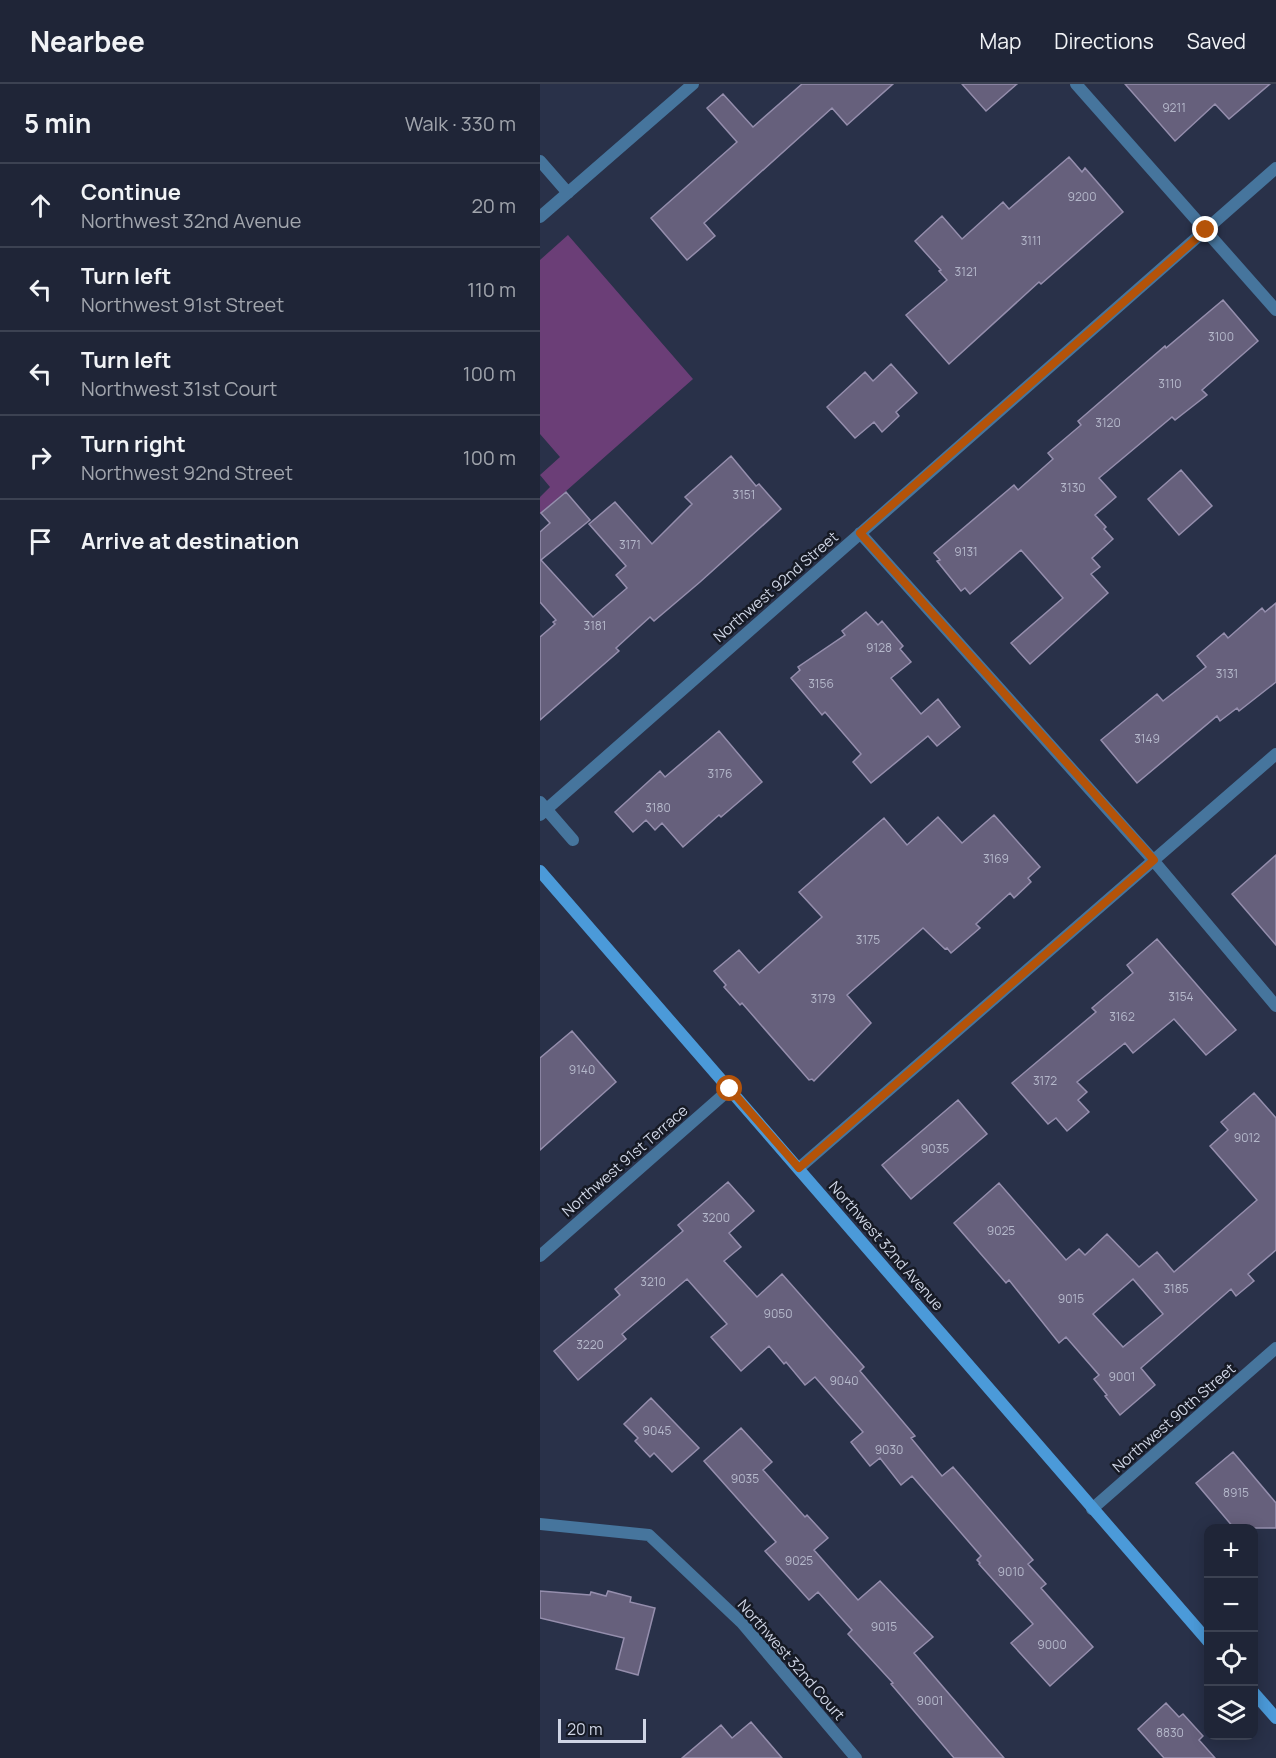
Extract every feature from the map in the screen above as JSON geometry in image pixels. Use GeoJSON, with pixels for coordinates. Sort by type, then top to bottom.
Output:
{"type":"FeatureCollection","features":[{"type":"Feature","properties":{"kind":"main road","name":"Northwest 32nd Avenue"},"geometry":{"type":"LineString","coordinates":[[540,871],[1204,1635]]}},
{"type":"Feature","properties":{"kind":"main road"},"geometry":{"type":"LineString","coordinates":[[1258,1698],[1276,1718]]}},
{"type":"Feature","properties":{"kind":"street"},"geometry":{"type":"LineString","coordinates":[[540,218],[693,84]]}},
{"type":"Feature","properties":{"kind":"street"},"geometry":{"type":"LineString","coordinates":[[1076,84],[1276,310]]}},
{"type":"Feature","properties":{"kind":"street"},"geometry":{"type":"LineString","coordinates":[[540,161],[568,193]]}},
{"type":"Feature","properties":{"kind":"street","name":"Northwest 92nd Street"},"geometry":{"type":"LineString","coordinates":[[542,809],[1276,168]]}},
{"type":"Feature","properties":{"kind":"street"},"geometry":{"type":"LineString","coordinates":[[860,533],[1154,860],[1276,1006]]}},
{"type":"Feature","properties":{"kind":"street"},"geometry":{"type":"LineString","coordinates":[[799,1168],[1276,754]]}},
{"type":"Feature","properties":{"kind":"street"},"geometry":{"type":"LineString","coordinates":[[542,809],[573,840]]}},
{"type":"Feature","properties":{"kind":"street","name":"Northwest 91st Terrace"},"geometry":{"type":"LineString","coordinates":[[540,1256],[730,1089]]}},
{"type":"Feature","properties":{"kind":"street","name":"Northwest 90th Street"},"geometry":{"type":"LineString","coordinates":[[1092,1509],[1276,1348]]}},
{"type":"Feature","properties":{"kind":"street","name":"Northwest 32nd Court"},"geometry":{"type":"LineString","coordinates":[[540,1524],[649,1535],[742,1623],[856,1758]]}},
{"type":"Feature","properties":{"kind":"shaded area"},"geometry":{"type":"Polygon","coordinates":[[[568,235],[693,379],[540,514],[540,497],[550,487],[540,475],[560,457],[540,434],[540,260],[568,235]]]}},
{"type":"Feature","properties":{"kind":"building"},"geometry":{"type":"Polygon","coordinates":[[[802,84],[893,84],[847,125],[832,108],[704,223],[715,236],[687,260],[651,218],[737,142],[707,108],[723,94],[753,127],[802,84]]]}},
{"type":"Feature","properties":{"kind":"building"},"geometry":{"type":"Polygon","coordinates":[[[962,84],[1017,84],[986,111],[962,84]]]}},
{"type":"Feature","properties":{"kind":"building"},"geometry":{"type":"Polygon","coordinates":[[[1125,84],[1270,84],[1229,119],[1215,104],[1175,141],[1125,84]]]}},
{"type":"Feature","properties":{"kind":"building"},"geometry":{"type":"Polygon","coordinates":[[[1069,157],[1082,172],[1085,168],[1123,212],[1041,284],[1039,282],[949,364],[906,315],[947,280],[915,241],[942,216],[962,239],[1003,202],[1009,209],[1069,157]]]}},
{"type":"Feature","properties":{"kind":"building"},"geometry":{"type":"Polygon","coordinates":[[[1223,300],[1258,341],[1202,390],[1207,395],[1175,420],[1172,417],[1099,478],[1116,497],[1095,515],[1113,539],[1092,558],[1100,567],[1091,574],[1108,593],[1030,664],[1011,643],[1063,598],[1021,550],[970,594],[965,588],[961,591],[937,561],[940,560],[934,553],[1014,485],[1018,490],[1053,459],[1048,453],[1081,425],[1078,421],[1165,346],[1166,348],[1223,300]]]}},
{"type":"Feature","properties":{"kind":"building"},"geometry":{"type":"Polygon","coordinates":[[[891,364],[917,393],[896,412],[899,416],[882,432],[874,422],[855,438],[827,407],[865,372],[873,381],[891,364]]]}},
{"type":"Feature","properties":{"kind":"building"},"geometry":{"type":"Polygon","coordinates":[[[731,456],[756,486],[759,484],[781,509],[654,621],[650,617],[616,648],[619,651],[540,720],[540,637],[555,624],[553,622],[556,620],[540,602],[540,532],[550,523],[541,513],[566,492],[590,520],[541,560],[593,617],[627,588],[616,575],[626,566],[589,524],[615,502],[652,544],[692,504],[685,497],[731,456]]]}},
{"type":"Feature","properties":{"kind":"building"},"geometry":{"type":"Polygon","coordinates":[[[1181,470],[1212,506],[1179,535],[1148,499],[1181,470]]]}},
{"type":"Feature","properties":{"kind":"building"},"geometry":{"type":"Polygon","coordinates":[[[1276,603],[1276,682],[1239,711],[1237,708],[1220,721],[1217,716],[1137,783],[1101,740],[1157,694],[1163,701],[1206,667],[1197,656],[1224,633],[1228,638],[1262,608],[1265,612],[1276,603]]]}},
{"type":"Feature","properties":{"kind":"building"},"geometry":{"type":"Polygon","coordinates":[[[866,612],[878,625],[882,621],[903,646],[900,649],[911,662],[891,678],[921,714],[938,699],[960,727],[937,746],[928,736],[871,783],[853,762],[861,754],[825,712],[822,715],[791,678],[800,670],[798,667],[845,635],[842,631],[866,612]]]}},
{"type":"Feature","properties":{"kind":"building"},"geometry":{"type":"Polygon","coordinates":[[[719,731],[762,782],[721,817],[719,815],[683,847],[662,823],[655,830],[646,820],[633,832],[615,812],[660,771],[665,777],[719,731]]]}},
{"type":"Feature","properties":{"kind":"building"},"geometry":{"type":"Polygon","coordinates":[[[994,815],[1040,867],[1028,878],[1031,882],[1014,898],[1010,893],[976,924],[980,928],[951,953],[923,928],[847,995],[871,1023],[814,1081],[809,1080],[742,1003],[740,1005],[724,987],[726,985],[714,971],[739,950],[759,973],[822,917],[799,892],[884,818],[907,845],[938,817],[962,843],[994,815]]]}},
{"type":"Feature","properties":{"kind":"building"},"geometry":{"type":"Polygon","coordinates":[[[1276,855],[1276,945],[1232,894],[1276,855]]]}},
{"type":"Feature","properties":{"kind":"building"},"geometry":{"type":"Polygon","coordinates":[[[1157,939],[1236,1030],[1206,1055],[1174,1019],[1133,1053],[1125,1043],[1077,1082],[1087,1092],[1078,1100],[1089,1112],[1067,1131],[1056,1118],[1048,1124],[1012,1083],[1096,1012],[1092,1008],[1133,973],[1127,965],[1157,939]]]}},
{"type":"Feature","properties":{"kind":"building"},"geometry":{"type":"Polygon","coordinates":[[[572,1031],[616,1082],[540,1150],[540,1058],[572,1031]]]}},
{"type":"Feature","properties":{"kind":"building"},"geometry":{"type":"Polygon","coordinates":[[[1254,1093],[1276,1118],[1276,1250],[1248,1274],[1254,1281],[1236,1296],[1231,1289],[1141,1368],[1155,1385],[1120,1415],[1094,1379],[1099,1375],[1066,1337],[1059,1343],[1009,1280],[1006,1283],[954,1223],[999,1183],[1066,1260],[1079,1249],[1085,1255],[1107,1234],[1139,1267],[1157,1252],[1174,1272],[1257,1200],[1210,1146],[1228,1130],[1221,1122],[1254,1093]],[[1133,1279],[1093,1314],[1123,1347],[1163,1314],[1133,1279]]]}},
{"type":"Feature","properties":{"kind":"building"},"geometry":{"type":"Polygon","coordinates":[[[958,1100],[987,1134],[911,1199],[882,1165],[958,1100]]]}},
{"type":"Feature","properties":{"kind":"building"},"geometry":{"type":"Polygon","coordinates":[[[728,1182],[754,1211],[729,1233],[741,1247],[724,1261],[757,1297],[782,1274],[864,1367],[860,1371],[915,1436],[911,1438],[942,1476],[953,1467],[1033,1560],[1028,1564],[1046,1584],[1041,1588],[1093,1647],[1050,1686],[1011,1643],[1033,1624],[979,1564],[977,1560],[981,1556],[912,1476],[901,1485],[880,1458],[870,1466],[851,1442],[863,1432],[815,1377],[805,1385],[769,1346],[741,1371],[711,1337],[727,1324],[687,1279],[622,1334],[626,1339],[578,1380],[554,1351],[620,1295],[615,1289],[683,1231],[678,1225],[728,1182]]]}},
{"type":"Feature","properties":{"kind":"building"},"geometry":{"type":"Polygon","coordinates":[[[651,1398],[699,1448],[672,1472],[654,1453],[650,1457],[635,1441],[638,1438],[624,1424],[651,1398]]]}},
{"type":"Feature","properties":{"kind":"building"},"geometry":{"type":"Polygon","coordinates":[[[741,1428],[772,1462],[763,1470],[805,1517],[807,1515],[828,1538],[814,1550],[858,1600],[880,1581],[933,1637],[914,1653],[1004,1758],[954,1758],[891,1684],[893,1683],[848,1634],[852,1630],[818,1592],[809,1600],[765,1551],[776,1542],[704,1461],[741,1428]]]}},
{"type":"Feature","properties":{"kind":"building"},"geometry":{"type":"Polygon","coordinates":[[[1233,1452],[1276,1503],[1276,1528],[1258,1528],[1258,1524],[1231,1524],[1196,1483],[1233,1452]]]}},
{"type":"Feature","properties":{"kind":"building"},"geometry":{"type":"Polygon","coordinates":[[[540,1591],[590,1595],[591,1592],[606,1596],[608,1591],[631,1597],[630,1602],[655,1608],[638,1675],[616,1669],[624,1638],[540,1618],[540,1591]]]}},
{"type":"Feature","properties":{"kind":"building"},"geometry":{"type":"Polygon","coordinates":[[[1166,1703],[1179,1717],[1183,1714],[1203,1736],[1199,1740],[1215,1758],[1164,1758],[1138,1729],[1166,1703]]]}},
{"type":"Feature","properties":{"kind":"building"},"geometry":{"type":"Polygon","coordinates":[[[751,1722],[782,1758],[682,1758],[721,1725],[732,1738],[751,1722]]]}},
{"type":"Feature","properties":{"kind":"route"},"geometry":{"type":"LineString","coordinates":[[730,1089],[799,1168],[1154,860],[860,533],[1206,230]]}}]}
